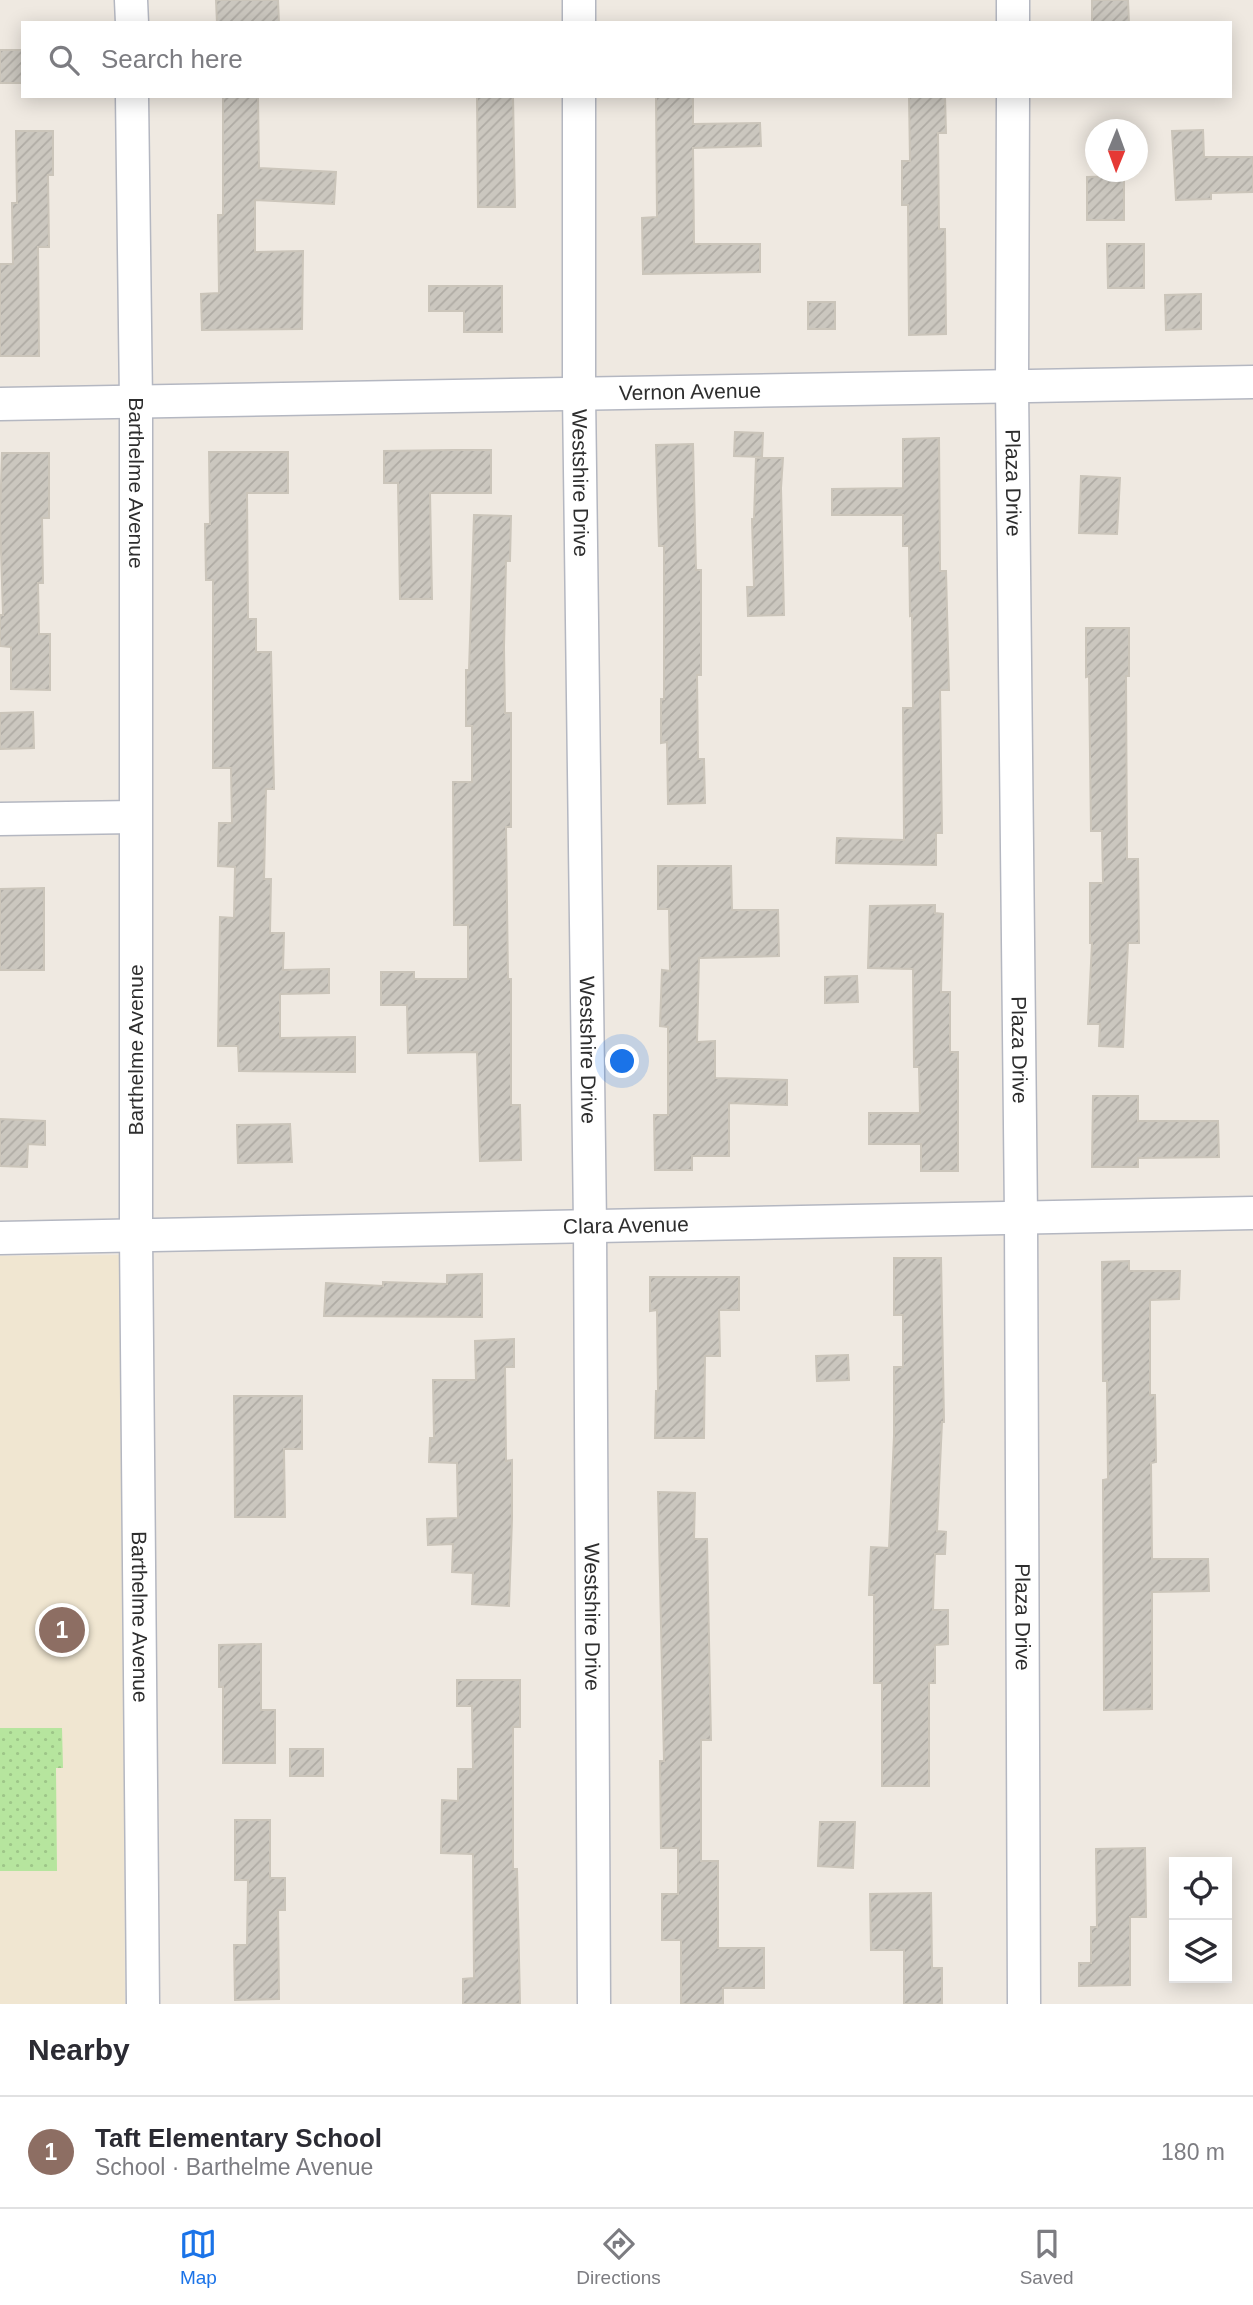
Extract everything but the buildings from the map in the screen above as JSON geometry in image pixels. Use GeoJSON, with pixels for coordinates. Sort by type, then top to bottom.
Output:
{"type":"FeatureCollection","features":[{"type":"Feature","properties":{"kind":"street"},"geometry":{"type":"LineString","coordinates":[[131,0],[132,21]]}},
{"type":"Feature","properties":{"kind":"street"},"geometry":{"type":"LineString","coordinates":[[579,0],[579,21]]}},
{"type":"Feature","properties":{"kind":"street"},"geometry":{"type":"LineString","coordinates":[[1013,0],[1013,21]]}},
{"type":"Feature","properties":{"kind":"street","name":"Barthelme Avenue"},"geometry":{"type":"LineString","coordinates":[[132,98],[136,402],[136,1235],[143,2004]]}},
{"type":"Feature","properties":{"kind":"street","name":"Westshire Drive"},"geometry":{"type":"LineString","coordinates":[[579,98],[579,394],[590,1225],[594,2004]]}},
{"type":"Feature","properties":{"kind":"street","name":"Plaza Drive"},"geometry":{"type":"LineString","coordinates":[[1013,98],[1012,386],[1021,1217],[1024,2004]]}},
{"type":"Feature","properties":{"kind":"street","name":"Vernon Avenue"},"geometry":{"type":"LineString","coordinates":[[0,404],[1253,382]]}},
{"type":"Feature","properties":{"kind":"street"},"geometry":{"type":"LineString","coordinates":[[0,820],[135,817]]}},
{"type":"Feature","properties":{"kind":"street","name":"Clara Avenue"},"geometry":{"type":"LineString","coordinates":[[0,1238],[1253,1213]]}},
{"type":"Feature","properties":{"kind":"shaded area"},"geometry":{"type":"Polygon","coordinates":[[[122,1255],[125,2004],[0,2004],[0,1256],[122,1255]]]}},
{"type":"Feature","properties":{"kind":"green space"},"geometry":{"type":"Polygon","coordinates":[[[0,1728],[62,1728],[63,1768],[56,1768],[57,1871],[0,1871],[0,1728]]]}},
{"type":"Feature","properties":{"kind":"place","name":"Taft Elementary School"},"geometry":{"type":"Point","coordinates":[62,1630]}}]}
